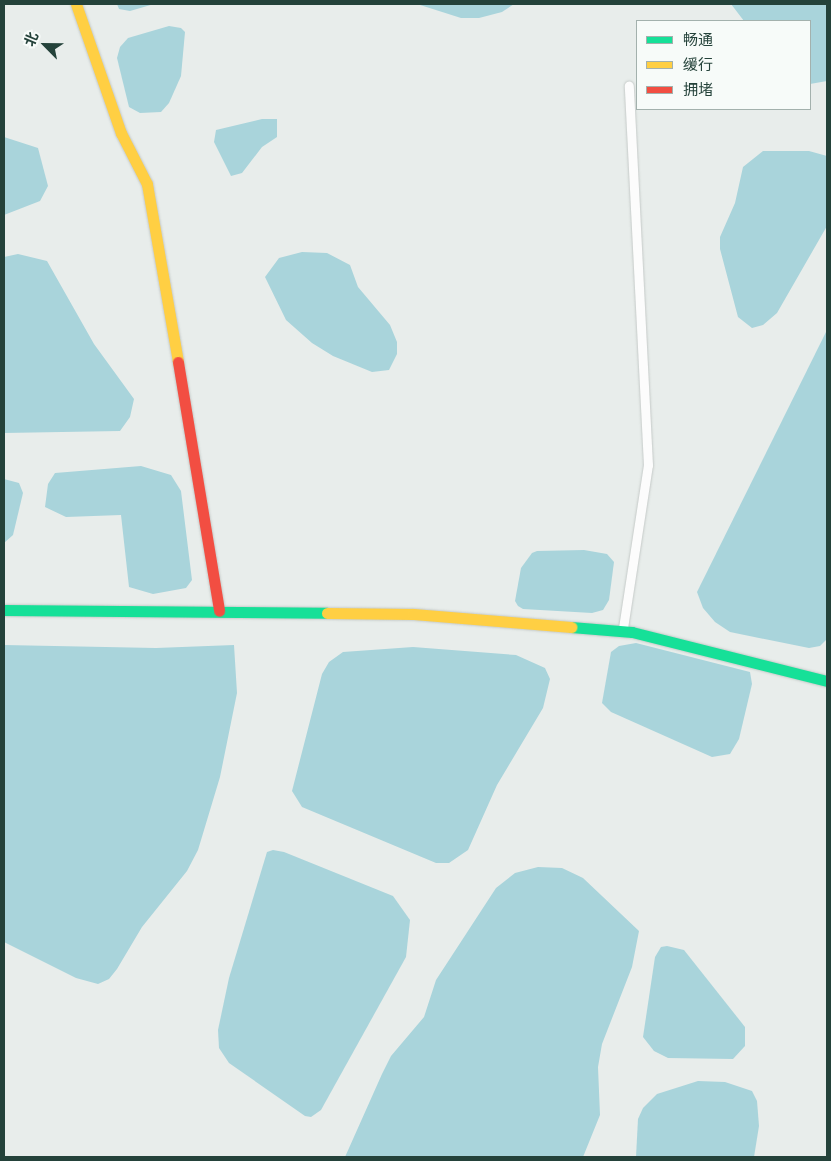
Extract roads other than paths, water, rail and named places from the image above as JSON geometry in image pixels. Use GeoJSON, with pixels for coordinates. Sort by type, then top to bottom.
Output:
{"type":"FeatureCollection","features":[{"type":"Feature","properties":{"kind":"street"},"geometry":{"type":"LineString","coordinates":[[76,4],[121,133],[147,184],[153,208],[219,611]]}},
{"type":"Feature","properties":{"kind":"street"},"geometry":{"type":"LineString","coordinates":[[4,610],[413,614],[623,631],[827,681]]}},
{"type":"Feature","properties":{"kind":"lane"},"geometry":{"type":"LineString","coordinates":[[623,631],[648,464],[628,85]]}},
{"type":"Feature","properties":{"kind":"water"},"geometry":{"type":"Polygon","coordinates":[[[117,4],[154,4],[130,11],[119,9],[117,4]]]}},
{"type":"Feature","properties":{"kind":"water"},"geometry":{"type":"Polygon","coordinates":[[[417,4],[514,4],[502,12],[479,18],[461,18],[417,4]]]}},
{"type":"Feature","properties":{"kind":"water"},"geometry":{"type":"Polygon","coordinates":[[[731,4],[827,4],[827,81],[811,84],[811,20],[743,20],[731,4]]]}},
{"type":"Feature","properties":{"kind":"water"},"geometry":{"type":"Polygon","coordinates":[[[169,26],[181,28],[185,32],[181,76],[169,103],[161,112],[140,113],[129,107],[117,58],[120,47],[128,38],[169,26]]]}},
{"type":"Feature","properties":{"kind":"water"},"geometry":{"type":"Polygon","coordinates":[[[262,119],[277,119],[277,137],[262,147],[242,173],[231,176],[214,142],[216,130],[262,119]]]}},
{"type":"Feature","properties":{"kind":"water"},"geometry":{"type":"Polygon","coordinates":[[[4,137],[38,148],[48,186],[40,201],[4,215],[4,137]]]}},
{"type":"Feature","properties":{"kind":"water"},"geometry":{"type":"Polygon","coordinates":[[[763,151],[809,151],[827,156],[827,226],[777,313],[763,325],[752,328],[738,317],[720,249],[720,237],[735,203],[743,167],[763,151]]]}},
{"type":"Feature","properties":{"kind":"water"},"geometry":{"type":"Polygon","coordinates":[[[302,252],[327,253],[350,265],[358,287],[390,325],[397,342],[397,354],[389,370],[372,372],[333,356],[312,343],[286,320],[265,277],[279,258],[302,252]]]}},
{"type":"Feature","properties":{"kind":"water"},"geometry":{"type":"Polygon","coordinates":[[[18,254],[47,261],[94,344],[134,399],[130,417],[120,431],[4,433],[4,257],[18,254]]]}},
{"type":"Feature","properties":{"kind":"water"},"geometry":{"type":"Polygon","coordinates":[[[827,330],[827,639],[820,646],[809,648],[730,632],[715,622],[703,608],[697,592],[827,330]]]}},
{"type":"Feature","properties":{"kind":"water"},"geometry":{"type":"Polygon","coordinates":[[[141,466],[171,475],[181,491],[192,580],[186,588],[153,594],[129,587],[121,515],[66,517],[45,507],[48,484],[55,473],[141,466]]]}},
{"type":"Feature","properties":{"kind":"water"},"geometry":{"type":"Polygon","coordinates":[[[4,479],[19,483],[23,493],[13,535],[4,543],[4,479]]]}},
{"type":"Feature","properties":{"kind":"water"},"geometry":{"type":"Polygon","coordinates":[[[584,550],[607,554],[614,562],[609,600],[603,610],[592,613],[523,609],[518,606],[515,601],[521,568],[532,553],[537,551],[584,550]]]}},
{"type":"Feature","properties":{"kind":"water"},"geometry":{"type":"Polygon","coordinates":[[[636,643],[750,672],[752,684],[739,739],[730,754],[712,757],[611,712],[602,703],[611,652],[619,646],[636,643]]]}},
{"type":"Feature","properties":{"kind":"water"},"geometry":{"type":"Polygon","coordinates":[[[4,645],[156,648],[234,645],[237,693],[220,777],[198,850],[187,871],[142,927],[117,969],[109,979],[98,984],[76,978],[4,942],[4,645]]]}},
{"type":"Feature","properties":{"kind":"water"},"geometry":{"type":"Polygon","coordinates":[[[413,647],[516,655],[545,668],[550,679],[543,708],[497,785],[468,850],[449,863],[436,863],[302,807],[292,791],[322,674],[329,662],[343,652],[413,647]]]}},
{"type":"Feature","properties":{"kind":"water"},"geometry":{"type":"Polygon","coordinates":[[[273,850],[284,852],[393,896],[410,920],[406,957],[321,1110],[311,1117],[305,1116],[229,1063],[219,1048],[218,1030],[229,978],[267,852],[273,850]]]}},
{"type":"Feature","properties":{"kind":"water"},"geometry":{"type":"Polygon","coordinates":[[[538,867],[562,868],[583,878],[639,931],[632,967],[602,1044],[598,1067],[600,1115],[583,1157],[345,1157],[391,1056],[424,1017],[436,980],[496,888],[515,873],[538,867]]]}},
{"type":"Feature","properties":{"kind":"water"},"geometry":{"type":"Polygon","coordinates":[[[667,946],[684,950],[745,1027],[745,1046],[733,1059],[668,1058],[654,1051],[643,1037],[655,957],[661,947],[667,946]]]}},
{"type":"Feature","properties":{"kind":"water"},"geometry":{"type":"Polygon","coordinates":[[[698,1081],[725,1082],[752,1091],[757,1101],[759,1126],[754,1157],[636,1157],[638,1119],[643,1108],[657,1094],[698,1081]]]}}]}
